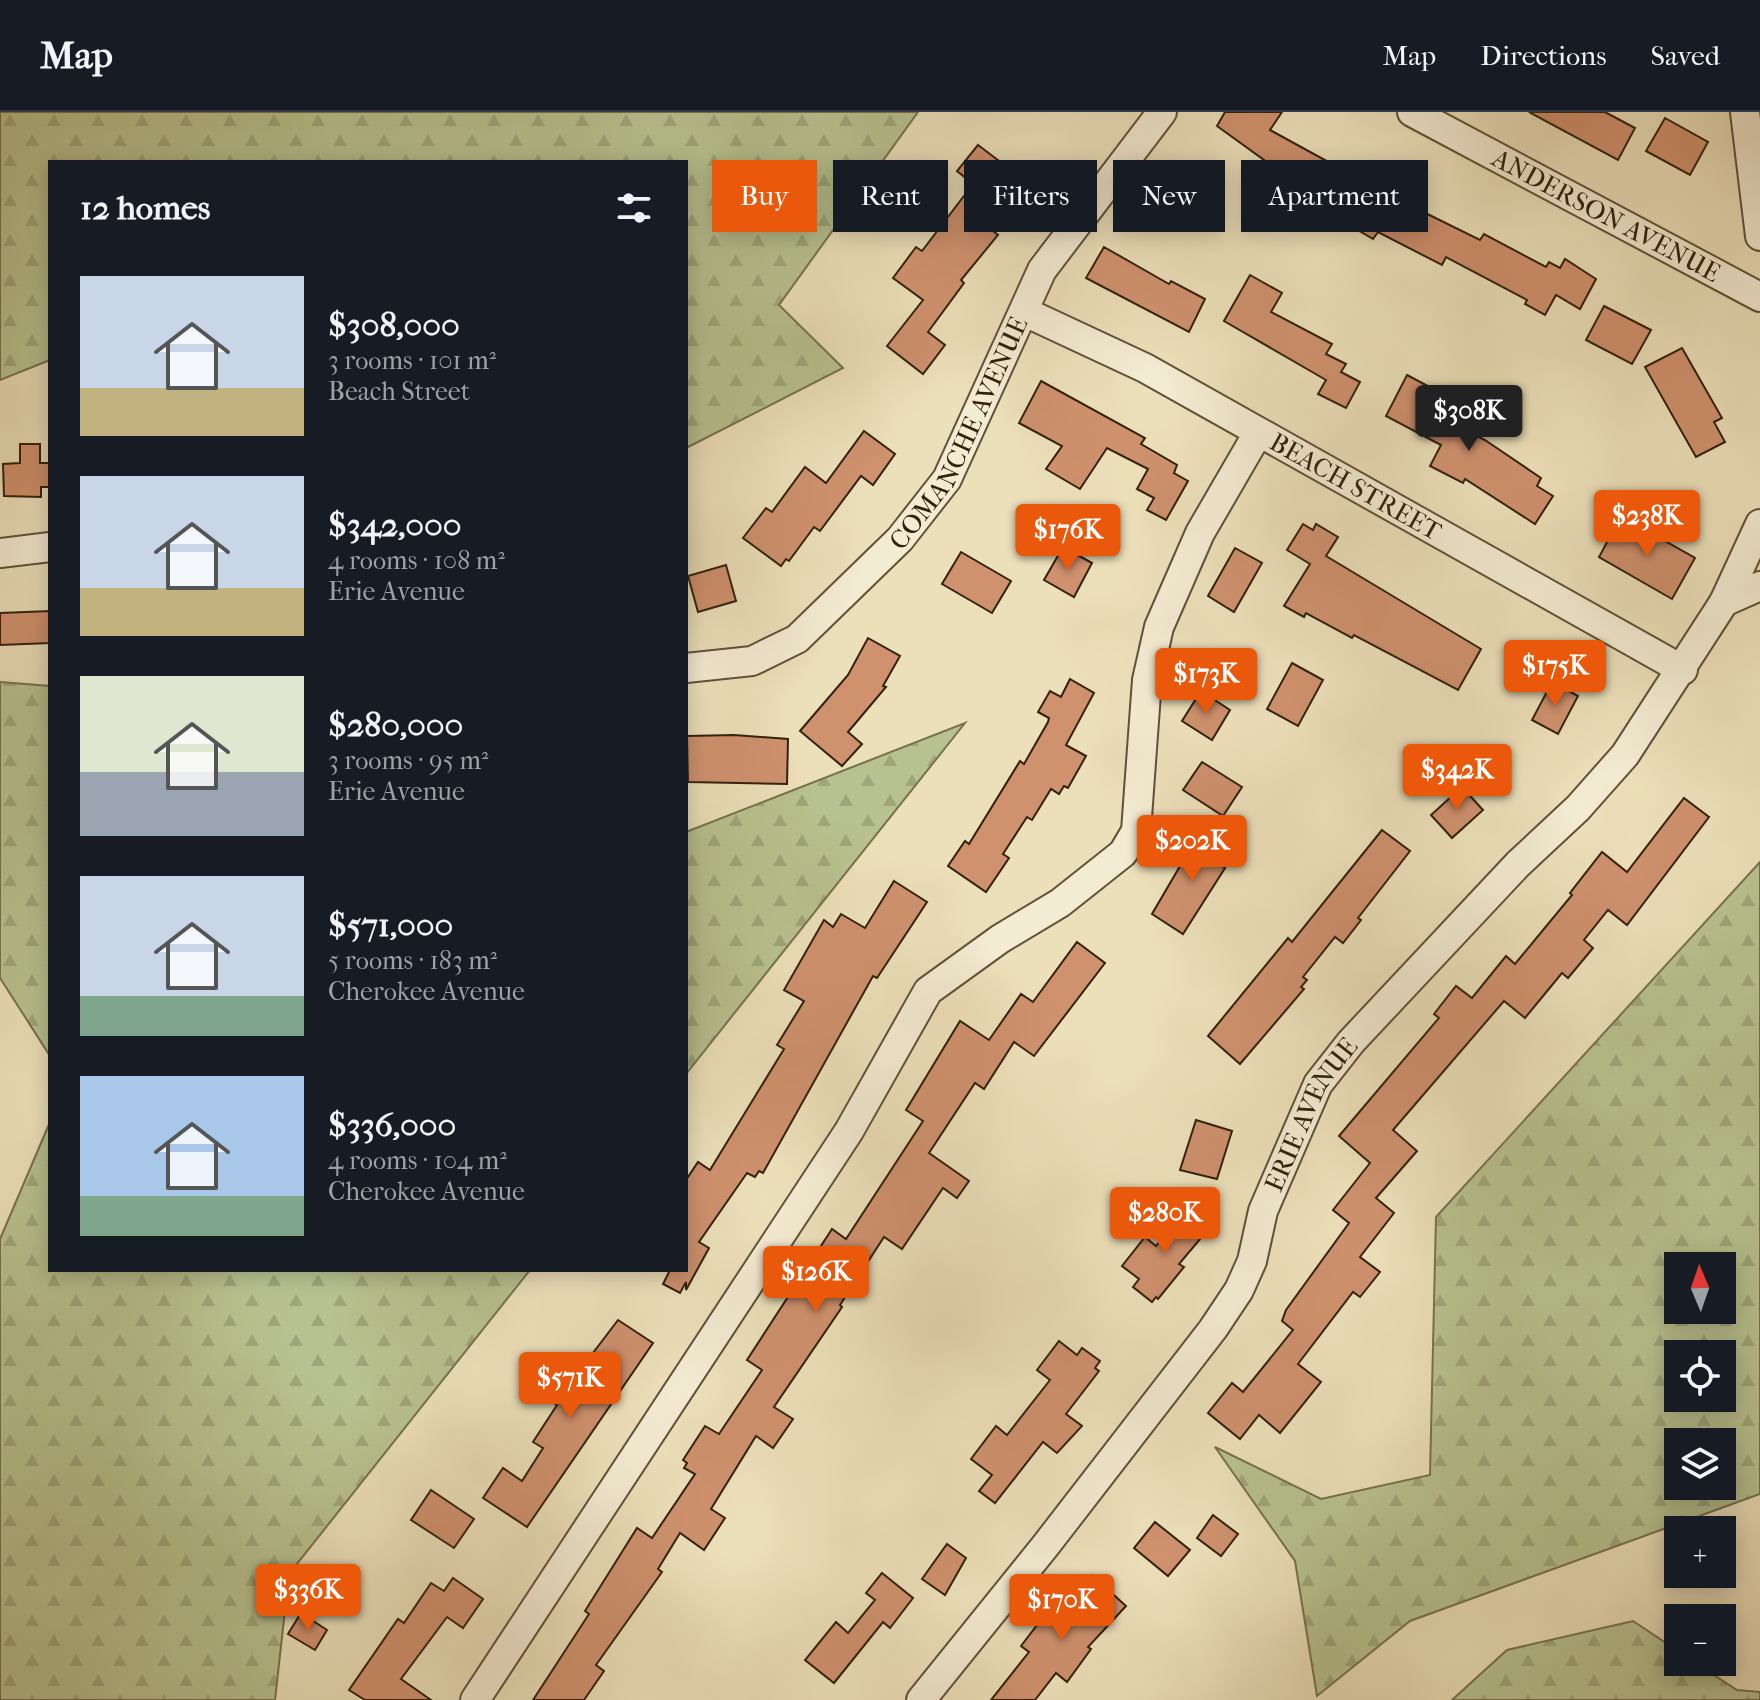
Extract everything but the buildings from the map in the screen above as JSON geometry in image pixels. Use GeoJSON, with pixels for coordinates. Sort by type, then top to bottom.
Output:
{"type":"FeatureCollection","features":[{"type":"Feature","properties":{"kind":"street","name":"COMANCHE AVENUE"},"geometry":{"type":"LineString","coordinates":[[688,668],[752,661],[797,639],[900,539],[947,479],[1042,270],[1162,112]]}},
{"type":"Feature","properties":{"kind":"street","name":"ANDERSON AVENUE"},"geometry":{"type":"LineString","coordinates":[[1412,112],[1760,297]]}},
{"type":"Feature","properties":{"kind":"street"},"geometry":{"type":"LineString","coordinates":[[1745,112],[1760,236]]}},
{"type":"Feature","properties":{"kind":"street","name":"BEACH STREET"},"geometry":{"type":"LineString","coordinates":[[1025,312],[1145,368],[1683,670]]}},
{"type":"Feature","properties":{"kind":"street"},"geometry":{"type":"LineString","coordinates":[[475,1700],[682,1379],[849,1131],[928,991],[1000,939],[1060,903],[1123,853],[1136,831],[1147,680],[1159,627],[1200,533],[1258,433]]}},
{"type":"Feature","properties":{"kind":"street","name":"ERIE AVENUE"},"geometry":{"type":"LineString","coordinates":[[921,1700],[1074,1509],[1213,1329],[1239,1290],[1252,1261],[1263,1211],[1318,1084],[1351,1042],[1518,864],[1578,808],[1625,755],[1683,670],[1706,626],[1724,602],[1760,524]]}},
{"type":"Feature","properties":{"kind":"street"},"geometry":{"type":"LineString","coordinates":[[0,553],[48,547]]}},
{"type":"Feature","properties":{"kind":"street"},"geometry":{"type":"LineString","coordinates":[[1724,602],[1760,586]]}},
{"type":"Feature","properties":{"kind":"green space"},"geometry":{"type":"Polygon","coordinates":[[[0,112],[918,112],[883,160],[833,160],[833,230],[779,305],[843,368],[688,447],[688,160],[48,160],[48,361],[0,380],[0,112]]]}},
{"type":"Feature","properties":{"kind":"green space"},"geometry":{"type":"Polygon","coordinates":[[[0,682],[48,686],[48,1053],[0,978],[0,682]]]}},
{"type":"Feature","properties":{"kind":"green space"},"geometry":{"type":"Polygon","coordinates":[[[965,723],[688,1071],[688,831],[965,723]]]}},
{"type":"Feature","properties":{"kind":"green space"},"geometry":{"type":"Polygon","coordinates":[[[1760,862],[1760,1494],[1699,1516],[1664,1516],[1664,1529],[1410,1621],[1317,1696],[1295,1561],[1215,1447],[1321,1499],[1430,1475],[1436,1217],[1760,862]]]}},
{"type":"Feature","properties":{"kind":"green space"},"geometry":{"type":"Polygon","coordinates":[[[48,1127],[48,1272],[528,1272],[289,1574],[275,1700],[0,1700],[0,1239],[48,1127]]]}},
{"type":"Feature","properties":{"kind":"green space"},"geometry":{"type":"Polygon","coordinates":[[[1633,1621],[1664,1642],[1664,1676],[1716,1676],[1737,1690],[1760,1692],[1760,1700],[1452,1700],[1507,1650],[1633,1621]]]}}]}
